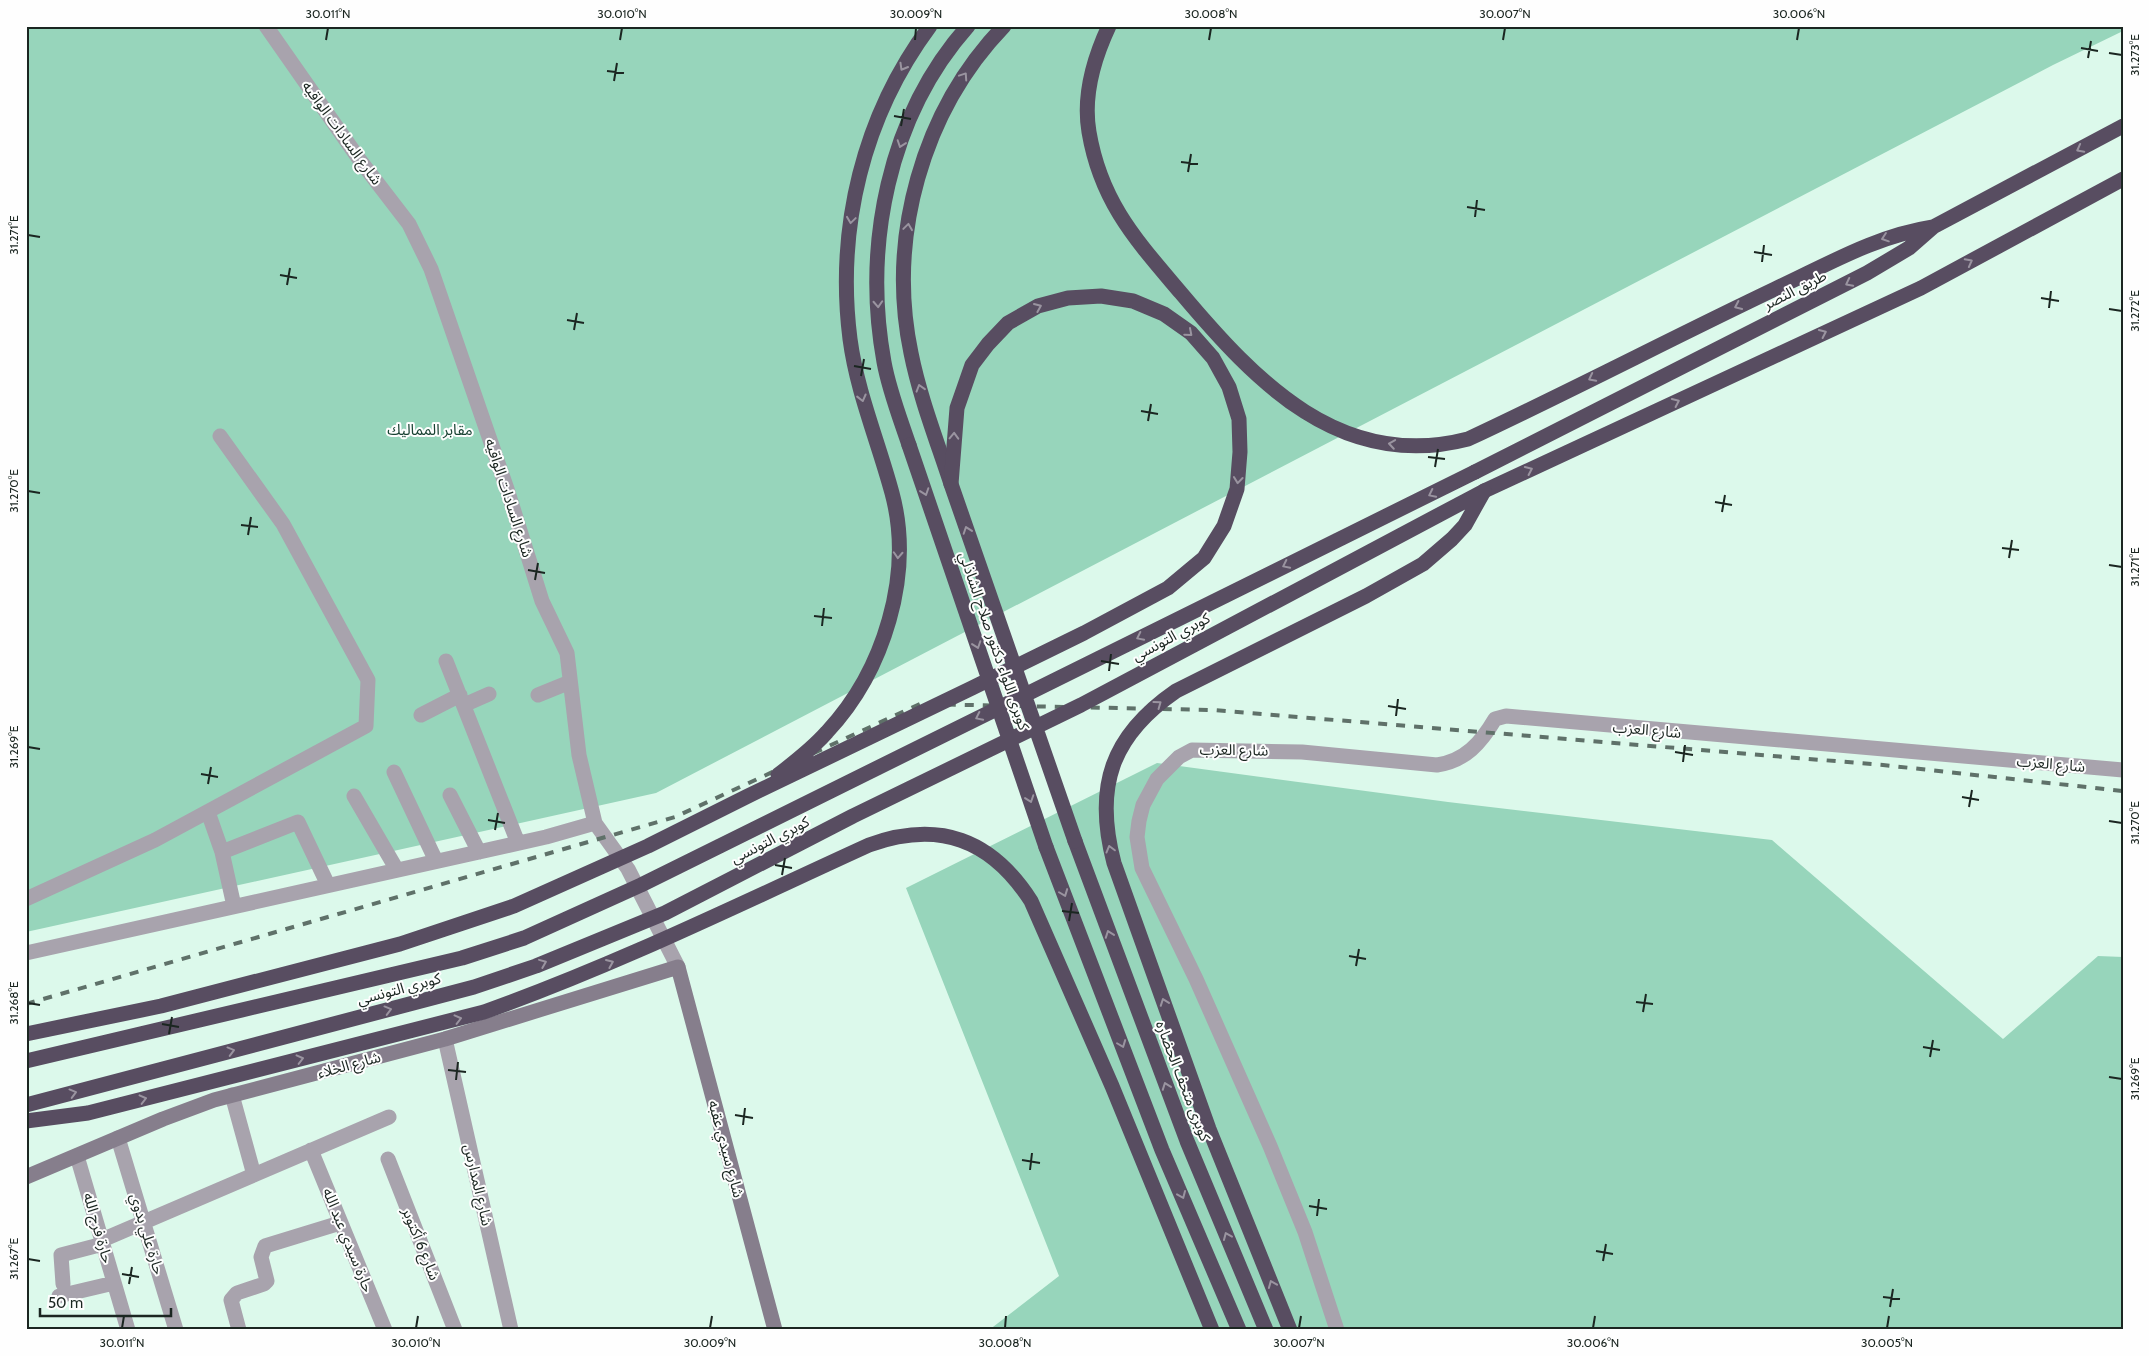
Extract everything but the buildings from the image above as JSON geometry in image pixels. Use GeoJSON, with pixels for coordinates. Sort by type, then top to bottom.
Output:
{"type":"FeatureCollection","features":[{"type":"Feature","properties":{"kind":"highway"},"geometry":{"type":"LineString","coordinates":[[748,796],[790,766],[828,732],[860,687],[887,628],[895,584],[899,528],[893,494],[866,413],[854,363],[847,308],[848,240],[859,174],[881,110],[910,54],[930,26]]}},
{"type":"Feature","properties":{"kind":"highway","name":"كوبرى اللواء دكتور صلاح الشاذلي"},"geometry":{"type":"LineString","coordinates":[[968,26],[942,61],[922,94],[896,156],[884,202],[876,280],[884,362],[909,445],[1046,847],[1162,1150],[1239,1330]]}},
{"type":"Feature","properties":{"kind":"highway","name":"كوبرى اللواء دكتور صلاح الشاذلي"},"geometry":{"type":"LineString","coordinates":[[1004,26],[978,56],[962,80],[934,132],[917,182],[907,233],[904,283],[911,352],[951,484],[1075,841]]}},
{"type":"Feature","properties":{"kind":"highway"},"geometry":{"type":"LineString","coordinates":[[1109,26],[1093,69],[1089,89],[1089,131],[1107,195],[1127,227],[1160,270],[1215,334],[1263,381],[1304,413],[1328,426],[1373,440],[1420,446],[1444,446],[1468,439],[1856,250],[1894,235],[1933,227]]}},
{"type":"Feature","properties":{"kind":"highway","name":"طريق النصر"},"geometry":{"type":"LineString","coordinates":[[1476,472],[1867,273],[1909,248],[1933,227],[2123,126]]}},
{"type":"Feature","properties":{"kind":"highway"},"geometry":{"type":"LineString","coordinates":[[1290,1330],[1209,1129],[1114,863],[1106,835],[1105,807],[1109,778],[1119,752],[1133,728],[1152,707],[1176,691],[1366,596],[1423,564],[1452,539],[1465,524],[1484,491],[1921,288],[2123,179]]}},
{"type":"Feature","properties":{"kind":"highway"},"geometry":{"type":"LineString","coordinates":[[26,1034],[161,1006],[449,929],[558,888],[1084,633],[1168,588],[1190,572],[1204,558],[1215,542],[1232,506],[1237,489],[1240,452],[1239,418],[1229,387],[1213,358],[1191,333],[1164,314],[1133,301],[1109,297],[1068,298],[1038,306],[1008,323],[988,344],[972,365],[957,408],[951,484]]}},
{"type":"Feature","properties":{"kind":"highway","name":"كوبري التونسي"},"geometry":{"type":"LineString","coordinates":[[26,1061],[462,958],[524,938],[641,885],[1476,472]]}},
{"type":"Feature","properties":{"kind":"highway","name":"كوبري التونسي"},"geometry":{"type":"LineString","coordinates":[[26,1105],[474,987],[536,966],[665,913],[853,816],[1081,705],[1484,491]]}},
{"type":"Feature","properties":{"kind":"highway"},"geometry":{"type":"LineString","coordinates":[[26,1121],[88,1112],[484,1012],[547,990],[623,958],[869,844],[892,836],[920,833],[947,836],[973,845],[996,859],[1016,878],[1031,901],[1112,1086],[1212,1330]]}},
{"type":"Feature","properties":{"kind":"highway","name":"كوبرى متحف الحضاره"},"geometry":{"type":"LineString","coordinates":[[1075,841],[1187,1141],[1266,1330]]}},
{"type":"Feature","properties":{"kind":"street","name":"شارع السادات الواقيه"},"geometry":{"type":"LineString","coordinates":[[266,26],[359,159],[408,224],[431,269],[504,480],[542,601],[567,653],[579,755],[595,823],[628,869],[678,967]]}},
{"type":"Feature","properties":{"kind":"street"},"geometry":{"type":"LineString","coordinates":[[26,899],[155,840],[362,730],[368,720],[368,680],[283,524],[220,436]]}},
{"type":"Feature","properties":{"kind":"street"},"geometry":{"type":"LineString","coordinates":[[446,660],[518,843]]}},
{"type":"Feature","properties":{"kind":"street"},"geometry":{"type":"LineString","coordinates":[[538,695],[570,682]]}},
{"type":"Feature","properties":{"kind":"street"},"geometry":{"type":"LineString","coordinates":[[421,715],[462,700],[488,694]]}},
{"type":"Feature","properties":{"kind":"street","name":"شارع العزب"},"geometry":{"type":"LineString","coordinates":[[1336,1330],[1305,1232],[1270,1146],[1196,978],[1142,868],[1137,837],[1143,806],[1157,779],[1178,757],[1192,750],[1302,752],[1437,765],[1449,763],[1465,755],[1488,732],[1495,719],[1506,716],[2123,770]]}},
{"type":"Feature","properties":{"kind":"street"},"geometry":{"type":"LineString","coordinates":[[394,772],[436,861]]}},
{"type":"Feature","properties":{"kind":"street"},"geometry":{"type":"LineString","coordinates":[[450,795],[479,852]]}},
{"type":"Feature","properties":{"kind":"street"},"geometry":{"type":"LineString","coordinates":[[354,796],[397,870]]}},
{"type":"Feature","properties":{"kind":"street"},"geometry":{"type":"LineString","coordinates":[[208,812],[222,852],[234,906]]}},
{"type":"Feature","properties":{"kind":"street"},"geometry":{"type":"LineString","coordinates":[[222,852],[298,822],[328,885]]}},
{"type":"Feature","properties":{"kind":"street"},"geometry":{"type":"LineString","coordinates":[[26,953],[479,852],[595,823]]}},
{"type":"Feature","properties":{"kind":"street","name":"شارع الخلاء"},"geometry":{"type":"LineString","coordinates":[[26,1177],[163,1118],[232,1095],[445,1039],[678,967]]}},
{"type":"Feature","properties":{"kind":"street","name":"شارع سيدي عقبه"},"geometry":{"type":"LineString","coordinates":[[678,967],[775,1330]]}},
{"type":"Feature","properties":{"kind":"street","name":"شارع المدارس"},"geometry":{"type":"LineString","coordinates":[[445,1039],[511,1330]]}},
{"type":"Feature","properties":{"kind":"street"},"geometry":{"type":"LineString","coordinates":[[232,1095],[254,1175]]}},
{"type":"Feature","properties":{"kind":"street"},"geometry":{"type":"LineString","coordinates":[[114,1283],[61,1290],[61,1255],[102,1242],[389,1117]]}},
{"type":"Feature","properties":{"kind":"street","name":"حارة علي بدوي"},"geometry":{"type":"LineString","coordinates":[[118,1138],[176,1330]]}},
{"type":"Feature","properties":{"kind":"street","name":"حارة سيدي عبد الله"},"geometry":{"type":"LineString","coordinates":[[311,1150],[381,1329]]}},
{"type":"Feature","properties":{"kind":"street","name":"حارة فرج الله"},"geometry":{"type":"LineString","coordinates":[[77,1156],[128,1330]]}},
{"type":"Feature","properties":{"kind":"street","name":"شارع 6 أكتوبر"},"geometry":{"type":"LineString","coordinates":[[388,1159],[455,1330]]}},
{"type":"Feature","properties":{"kind":"street"},"geometry":{"type":"LineString","coordinates":[[239,1330],[231,1300],[238,1293],[264,1284],[267,1281],[261,1258],[265,1246],[340,1222]]}},
{"type":"Feature","properties":{"kind":"green space","name":"مقابر المماليك"},"geometry":{"type":"Polygon","coordinates":[[[26,26],[2123,26],[2123,31],[2053,65],[656,793],[26,932],[26,26]]]}},
{"type":"Feature","properties":{"kind":"green space"},"geometry":{"type":"Polygon","coordinates":[[[1157,763],[1448,802],[1772,840],[2003,1039],[2098,956],[2123,957],[2123,1330],[989,1330],[1059,1276],[906,888],[1157,763]]]}},
{"type":"Feature","properties":{"kind":"railway"},"geometry":{"type":"LineString","coordinates":[[26,1004],[675,817],[920,704],[1213,710],[1883,765],[2123,791]]}}]}
